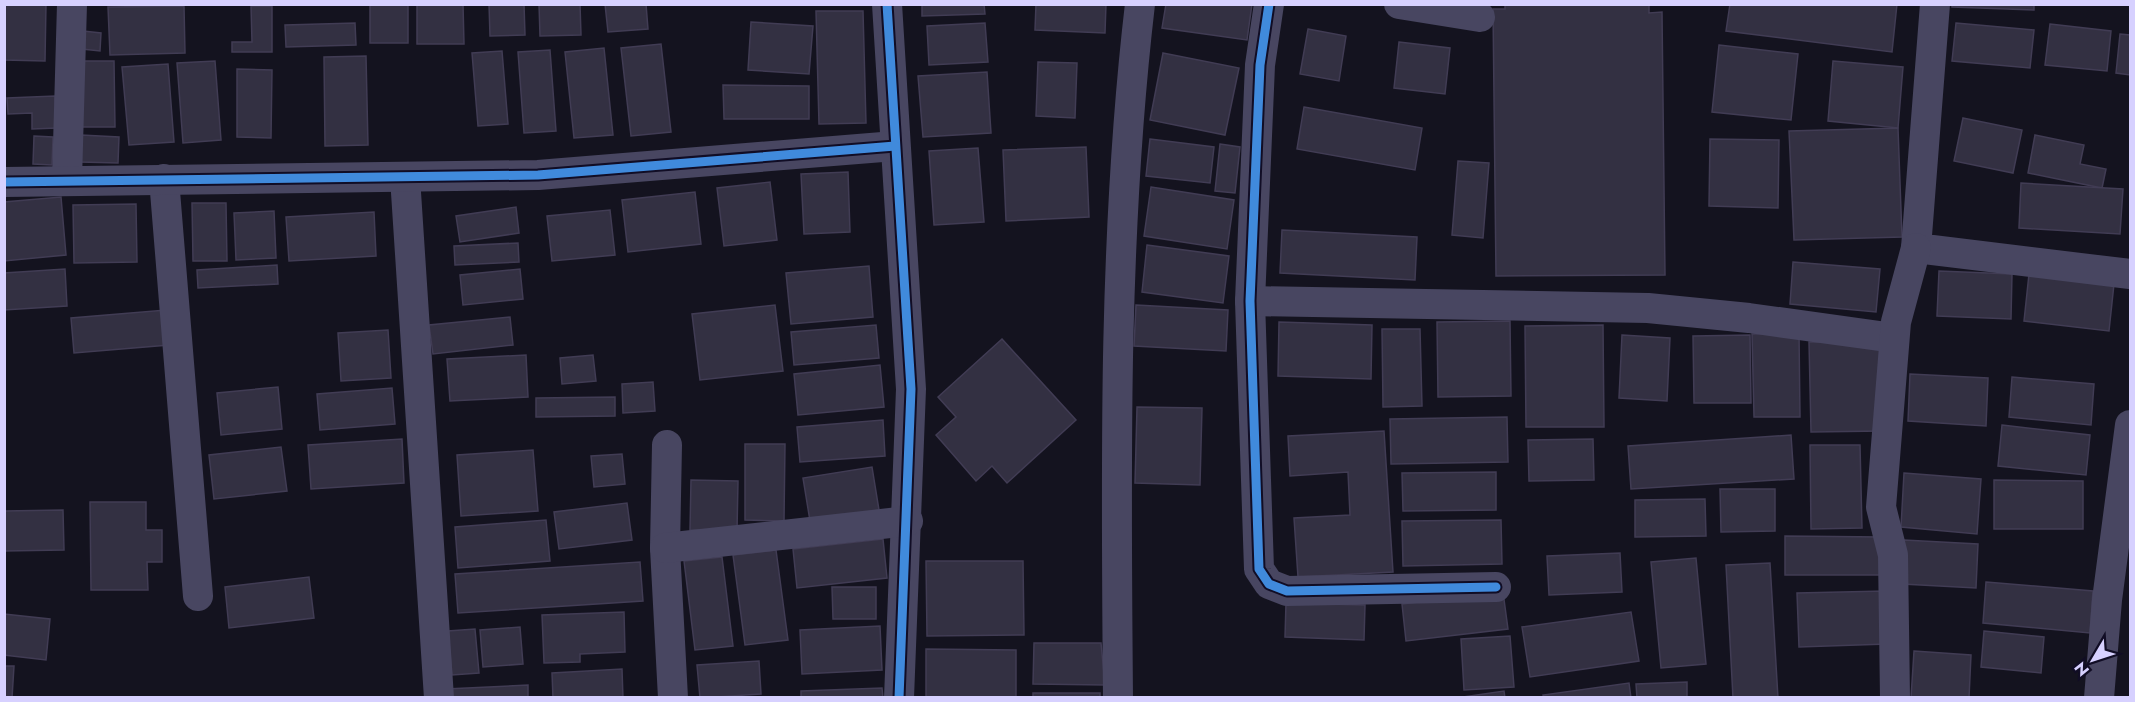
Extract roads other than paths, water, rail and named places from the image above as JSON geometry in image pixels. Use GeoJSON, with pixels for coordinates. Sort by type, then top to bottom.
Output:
{"type":"FeatureCollection","features":[{"type":"Feature","properties":{"kind":"street"},"geometry":{"type":"LineString","coordinates":[[67,180],[72,4]]}},
{"type":"Feature","properties":{"kind":"street"},"geometry":{"type":"LineString","coordinates":[[887,4],[911,389],[900,698]]}},
{"type":"Feature","properties":{"kind":"street"},"geometry":{"type":"LineString","coordinates":[[1118,698],[1116,472],[1122,261],[1128,108],[1140,4]]}},
{"type":"Feature","properties":{"kind":"street"},"geometry":{"type":"LineString","coordinates":[[1269,4],[1260,65],[1250,301],[1259,569],[1269,584],[1287,591],[1496,587]]}},
{"type":"Feature","properties":{"kind":"street"},"geometry":{"type":"LineString","coordinates":[[1399,4],[1480,17]]}},
{"type":"Feature","properties":{"kind":"street"},"geometry":{"type":"LineString","coordinates":[[1895,698],[1893,555],[1881,507],[1896,322],[1916,248],[1935,4]]}},
{"type":"Feature","properties":{"kind":"street"},"geometry":{"type":"LineString","coordinates":[[4,182],[538,176],[895,146]]}},
{"type":"Feature","properties":{"kind":"street"},"geometry":{"type":"LineString","coordinates":[[405,177],[439,698]]}},
{"type":"Feature","properties":{"kind":"street"},"geometry":{"type":"LineString","coordinates":[[164,179],[198,596]]}},
{"type":"Feature","properties":{"kind":"street"},"geometry":{"type":"LineString","coordinates":[[1916,248],[2130,274]]}},
{"type":"Feature","properties":{"kind":"street"},"geometry":{"type":"LineString","coordinates":[[1250,301],[1648,308],[1749,318],[1894,338]]}},
{"type":"Feature","properties":{"kind":"street"},"geometry":{"type":"LineString","coordinates":[[2099,698],[2107,600],[2130,424]]}},
{"type":"Feature","properties":{"kind":"street"},"geometry":{"type":"LineString","coordinates":[[667,445],[665,548],[673,698]]}},
{"type":"Feature","properties":{"kind":"street"},"geometry":{"type":"LineString","coordinates":[[665,548],[908,521]]}}]}
